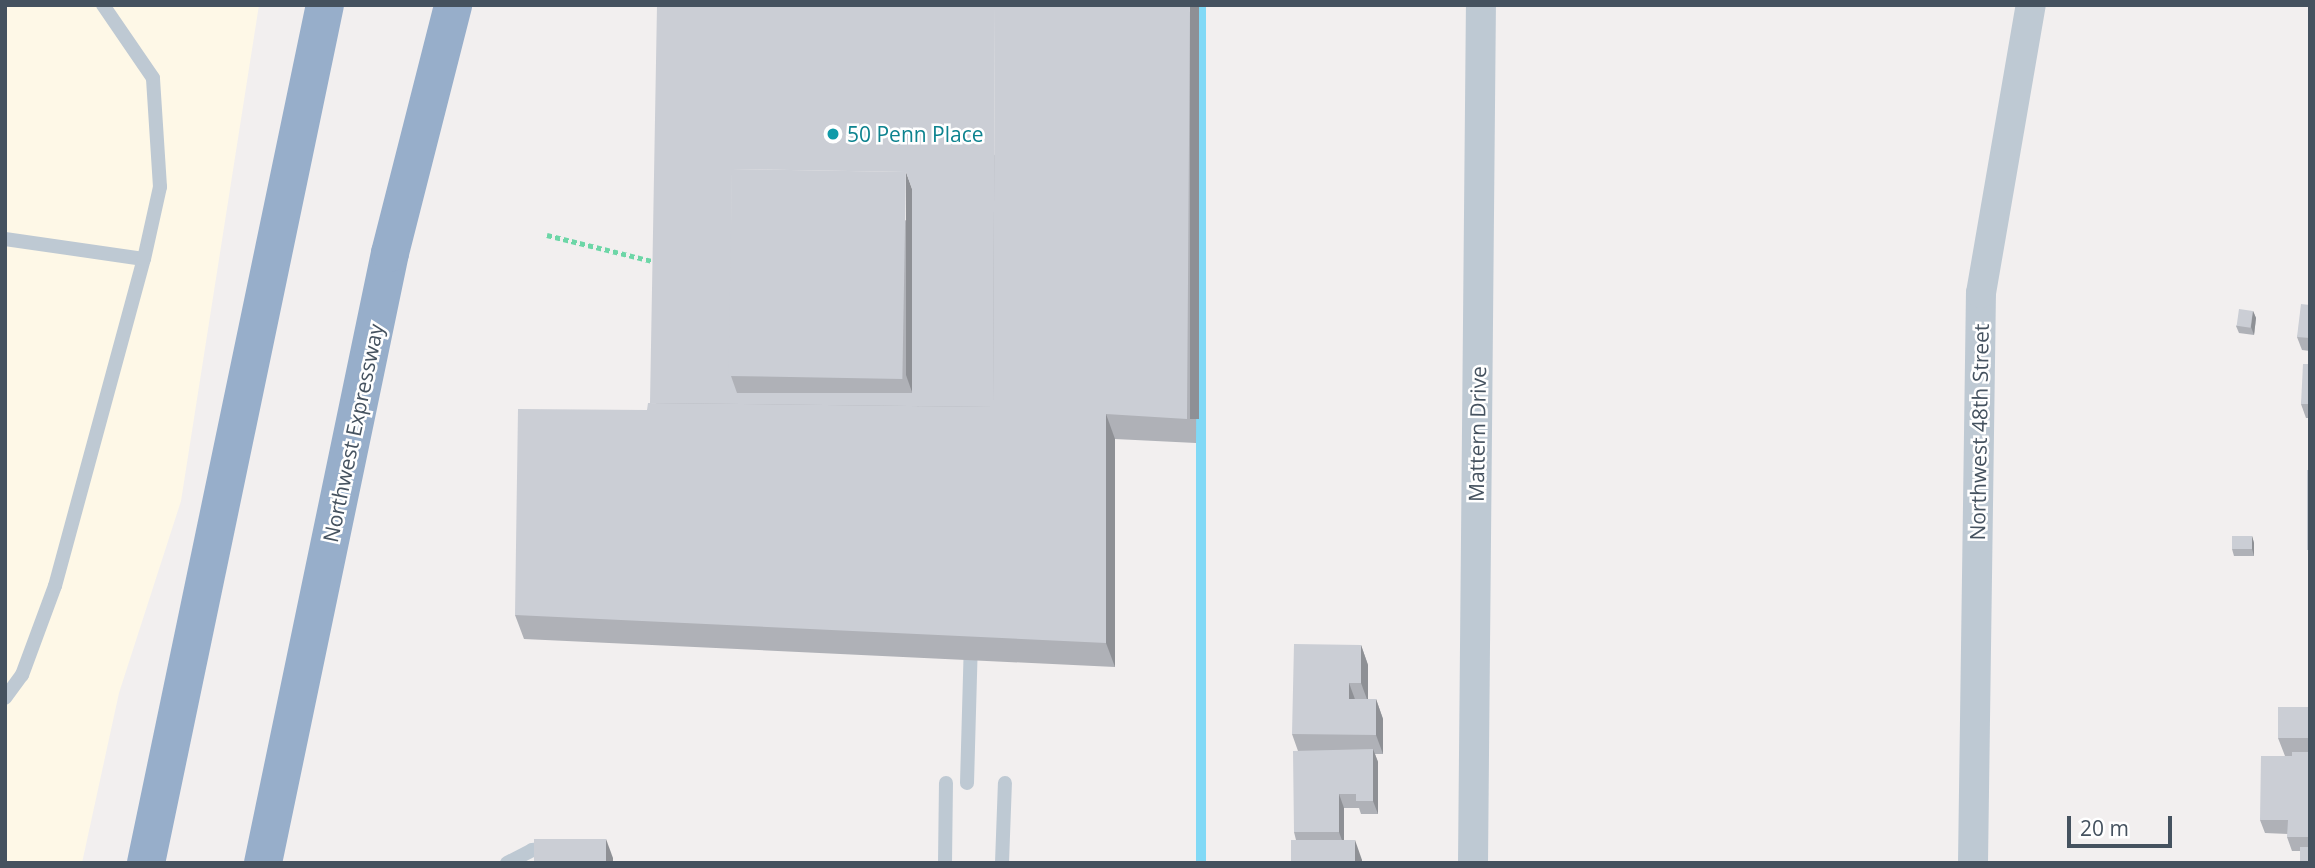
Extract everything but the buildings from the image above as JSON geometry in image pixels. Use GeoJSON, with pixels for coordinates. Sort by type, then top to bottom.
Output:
{"type":"FeatureCollection","features":[{"type":"Feature","properties":{"kind":"highway"},"geometry":{"type":"LineString","coordinates":[[146,863],[325,5]]}},
{"type":"Feature","properties":{"kind":"highway","name":"Northwest Expressway"},"geometry":{"type":"LineString","coordinates":[[263,863],[390,253],[453,5]]}},
{"type":"Feature","properties":{"kind":"street","name":"Mattern Drive"},"geometry":{"type":"LineString","coordinates":[[1473,863],[1481,5]]}},
{"type":"Feature","properties":{"kind":"street","name":"Northwest 48th Street"},"geometry":{"type":"LineString","coordinates":[[1973,863],[1981,293],[2031,5]]}},
{"type":"Feature","properties":{"kind":"lane"},"geometry":{"type":"LineString","coordinates":[[5,698],[22,675],[52,598],[144,260],[160,187],[153,78],[103,5]]}},
{"type":"Feature","properties":{"kind":"lane"},"geometry":{"type":"LineString","coordinates":[[5,239],[144,260]]}},
{"type":"Feature","properties":{"kind":"lane"},"geometry":{"type":"LineString","coordinates":[[967,783],[971,622]]}},
{"type":"Feature","properties":{"kind":"lane"},"geometry":{"type":"LineString","coordinates":[[945,863],[946,783]]}},
{"type":"Feature","properties":{"kind":"lane"},"geometry":{"type":"LineString","coordinates":[[1002,863],[1004,783]]}},
{"type":"Feature","properties":{"kind":"lane"},"geometry":{"type":"LineString","coordinates":[[507,863],[532,850],[568,846]]}},
{"type":"Feature","properties":{"kind":"path"},"geometry":{"type":"LineString","coordinates":[[547,235],[660,263]]}},
{"type":"Feature","properties":{"kind":"shaded area"},"geometry":{"type":"Polygon","coordinates":[[[5,5],[259,5],[181,501],[119,693],[82,863],[5,863],[5,5]]]}},
{"type":"Feature","properties":{"kind":"waterway"},"geometry":{"type":"LineString","coordinates":[[1201,5],[1201,863]]}},
{"type":"Feature","properties":{"kind":"place","name":"50 Penn Place"},"geometry":{"type":"Point","coordinates":[833,134]}}]}
